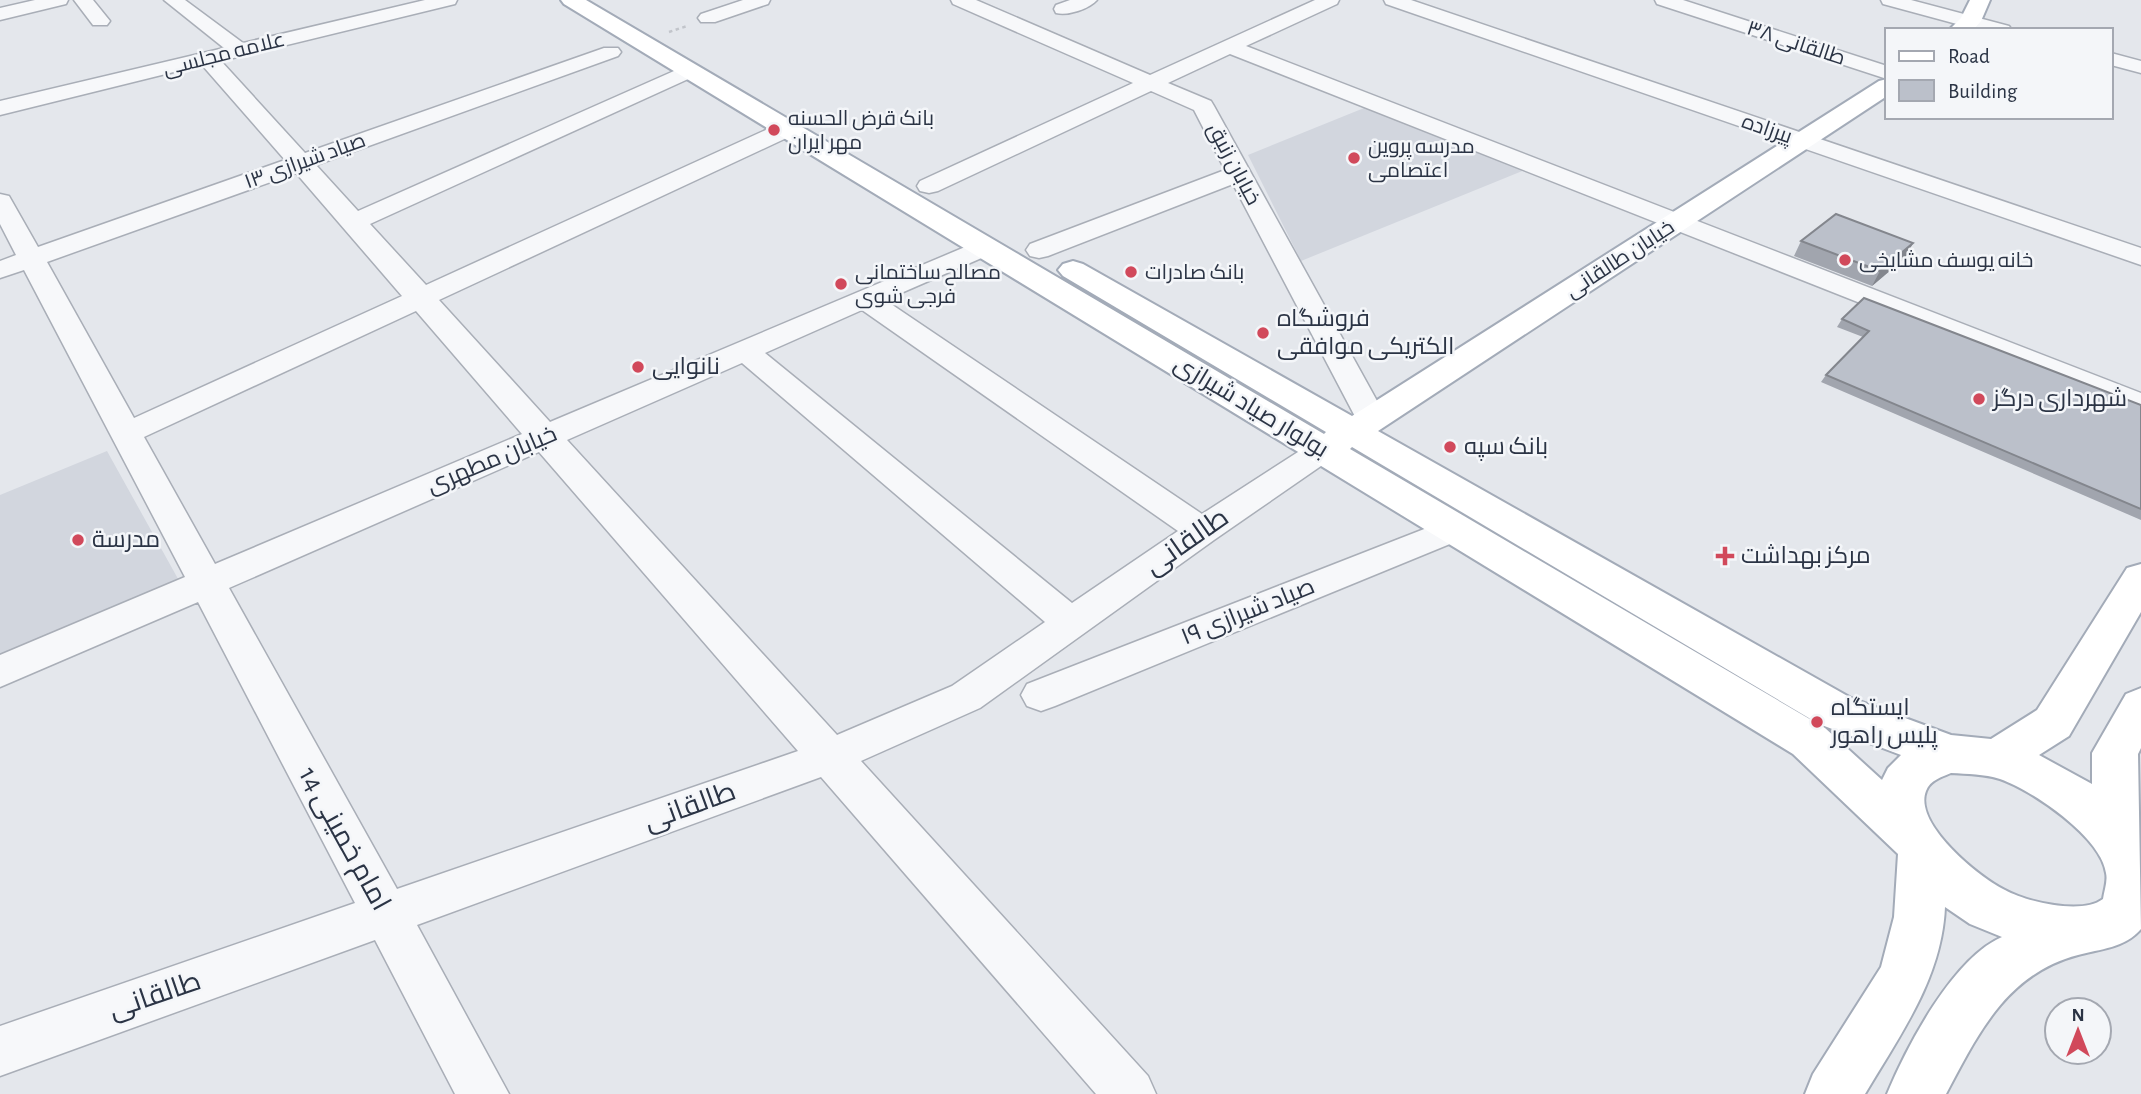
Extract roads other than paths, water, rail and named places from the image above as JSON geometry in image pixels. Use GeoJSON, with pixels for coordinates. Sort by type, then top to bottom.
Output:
{"type":"FeatureCollection","features":[{"type":"Feature","properties":{"kind":"main road","name":"بولوار صیاد شیرازی"},"geometry":{"type":"LineString","coordinates":[[571,0],[984,247],[1349,434],[1455,529],[1809,741],[1917,845],[1939,871],[1979,902],[2026,924],[2072,932]]}},
{"type":"Feature","properties":{"kind":"main road","name":"بولوار صیاد شیرازی"},"geometry":{"type":"LineString","coordinates":[[607,0],[1039,250],[1349,434],[1835,711],[1950,754]]}},
{"type":"Feature","properties":{"kind":"main road"},"geometry":{"type":"LineString","coordinates":[[1965,26],[1980,0]]}},
{"type":"Feature","properties":{"kind":"main road","name":"خیابان طالقانی"},"geometry":{"type":"LineString","coordinates":[[1349,434],[1885,87]]}},
{"type":"Feature","properties":{"kind":"main road"},"geometry":{"type":"LineString","coordinates":[[1996,759],[2053,723],[2141,578]]}},
{"type":"Feature","properties":{"kind":"main road"},"geometry":{"type":"LineString","coordinates":[[2115,840],[2115,753],[2141,706]]}},
{"type":"Feature","properties":{"kind":"main road"},"geometry":{"type":"LineString","coordinates":[[1833,1094],[1905,977],[1919,917],[1917,845],[1900,803],[1906,775],[1927,759],[1950,754],[1996,759],[2046,779],[2085,806],[2115,840],[2132,874],[2134,912],[2109,925],[2072,932],[2004,962],[1960,1012],[1914,1094]]}},
{"type":"Feature","properties":{"kind":"street"},"geometry":{"type":"LineString","coordinates":[[0,14],[59,0]]}},
{"type":"Feature","properties":{"kind":"street"},"geometry":{"type":"LineString","coordinates":[[83,0],[100,21]]}},
{"type":"Feature","properties":{"kind":"street"},"geometry":{"type":"LineString","coordinates":[[173,0],[223,54],[300,163],[1130,1094]]}},
{"type":"Feature","properties":{"kind":"street"},"geometry":{"type":"LineString","coordinates":[[369,0],[389,14]]}},
{"type":"Feature","properties":{"kind":"street","name":"علامه مجلسی"},"geometry":{"type":"LineString","coordinates":[[0,108],[448,0]]}},
{"type":"Feature","properties":{"kind":"street"},"geometry":{"type":"LineString","coordinates":[[708,18],[761,0]]}},
{"type":"Feature","properties":{"kind":"street","name":"خیابان زنبق"},"geometry":{"type":"LineString","coordinates":[[960,0],[1203,106],[1239,173],[1349,434]]}},
{"type":"Feature","properties":{"kind":"street"},"geometry":{"type":"LineString","coordinates":[[1063,9],[1088,0]]}},
{"type":"Feature","properties":{"kind":"street"},"geometry":{"type":"LineString","coordinates":[[929,187],[1330,0]]}},
{"type":"Feature","properties":{"kind":"street","name":"پیرزاده"},"geometry":{"type":"LineString","coordinates":[[1393,0],[2141,257]]}},
{"type":"Feature","properties":{"kind":"street","name":"طالقانی ۳۸"},"geometry":{"type":"LineString","coordinates":[[1664,0],[1885,72]]}},
{"type":"Feature","properties":{"kind":"street"},"geometry":{"type":"LineString","coordinates":[[1890,0],[1965,26],[1984,28]]}},
{"type":"Feature","properties":{"kind":"street"},"geometry":{"type":"LineString","coordinates":[[1230,47],[2141,404]]}},
{"type":"Feature","properties":{"kind":"street","name":"صیاد شیرازی ۱۳"},"geometry":{"type":"LineString","coordinates":[[0,270],[611,52]]}},
{"type":"Feature","properties":{"kind":"street"},"geometry":{"type":"LineString","coordinates":[[2113,60],[2141,67]]}},
{"type":"Feature","properties":{"kind":"street"},"geometry":{"type":"LineString","coordinates":[[353,222],[690,71]]}},
{"type":"Feature","properties":{"kind":"street"},"geometry":{"type":"LineString","coordinates":[[125,434],[787,129]]}},
{"type":"Feature","properties":{"kind":"street"},"geometry":{"type":"LineString","coordinates":[[1039,250],[1239,173]]}},
{"type":"Feature","properties":{"kind":"street","name":"امام خمینی 14"},"geometry":{"type":"LineString","coordinates":[[0,201],[483,1094]]}},
{"type":"Feature","properties":{"kind":"street","name":"خیابان مطهری"},"geometry":{"type":"LineString","coordinates":[[0,672],[984,247]]}},
{"type":"Feature","properties":{"kind":"street"},"geometry":{"type":"LineString","coordinates":[[865,299],[1202,531]]}},
{"type":"Feature","properties":{"kind":"street"},"geometry":{"type":"LineString","coordinates":[[745,351],[1071,623]]}},
{"type":"Feature","properties":{"kind":"street","name":"طالقانی"},"geometry":{"type":"LineString","coordinates":[[0,1051],[829,757],[965,697],[1202,531],[1349,434]]}},
{"type":"Feature","properties":{"kind":"street","name":"صیاد شیرازی ۱۹"},"geometry":{"type":"LineString","coordinates":[[1041,695],[1455,529]]}},
{"type":"Feature","properties":{"kind":"place","name":"بانک قرض الحسنه مهر ایران"},"geometry":{"type":"Point","coordinates":[774,130]}},
{"type":"Feature","properties":{"kind":"place","name":"مدرسه پروین اعتصامی"},"geometry":{"type":"Point","coordinates":[1354,158]}},
{"type":"Feature","properties":{"kind":"place","name":"خانه یوسف مشایخی"},"geometry":{"type":"Point","coordinates":[1845,260]}},
{"type":"Feature","properties":{"kind":"place","name":"بانک صادرات"},"geometry":{"type":"Point","coordinates":[1131,272]}},
{"type":"Feature","properties":{"kind":"place","name":"مصالح ساختمانی فرجی شوی"},"geometry":{"type":"Point","coordinates":[841,284]}},
{"type":"Feature","properties":{"kind":"place","name":"فروشگاه الکتریکی موافقی"},"geometry":{"type":"Point","coordinates":[1263,333]}},
{"type":"Feature","properties":{"kind":"place","name":"نانوایی"},"geometry":{"type":"Point","coordinates":[638,367]}},
{"type":"Feature","properties":{"kind":"place","name":"شهرداری درگز"},"geometry":{"type":"Point","coordinates":[1979,399]}},
{"type":"Feature","properties":{"kind":"place","name":"بانک سپه"},"geometry":{"type":"Point","coordinates":[1450,447]}},
{"type":"Feature","properties":{"kind":"place","name":"مدرسة"},"geometry":{"type":"Point","coordinates":[78,540]}},
{"type":"Feature","properties":{"kind":"place","name":"مرکز بهداشت"},"geometry":{"type":"Point","coordinates":[1725,556]}},
{"type":"Feature","properties":{"kind":"place","name":"ایستگاه پلیس راهور"},"geometry":{"type":"Point","coordinates":[1817,722]}}]}
